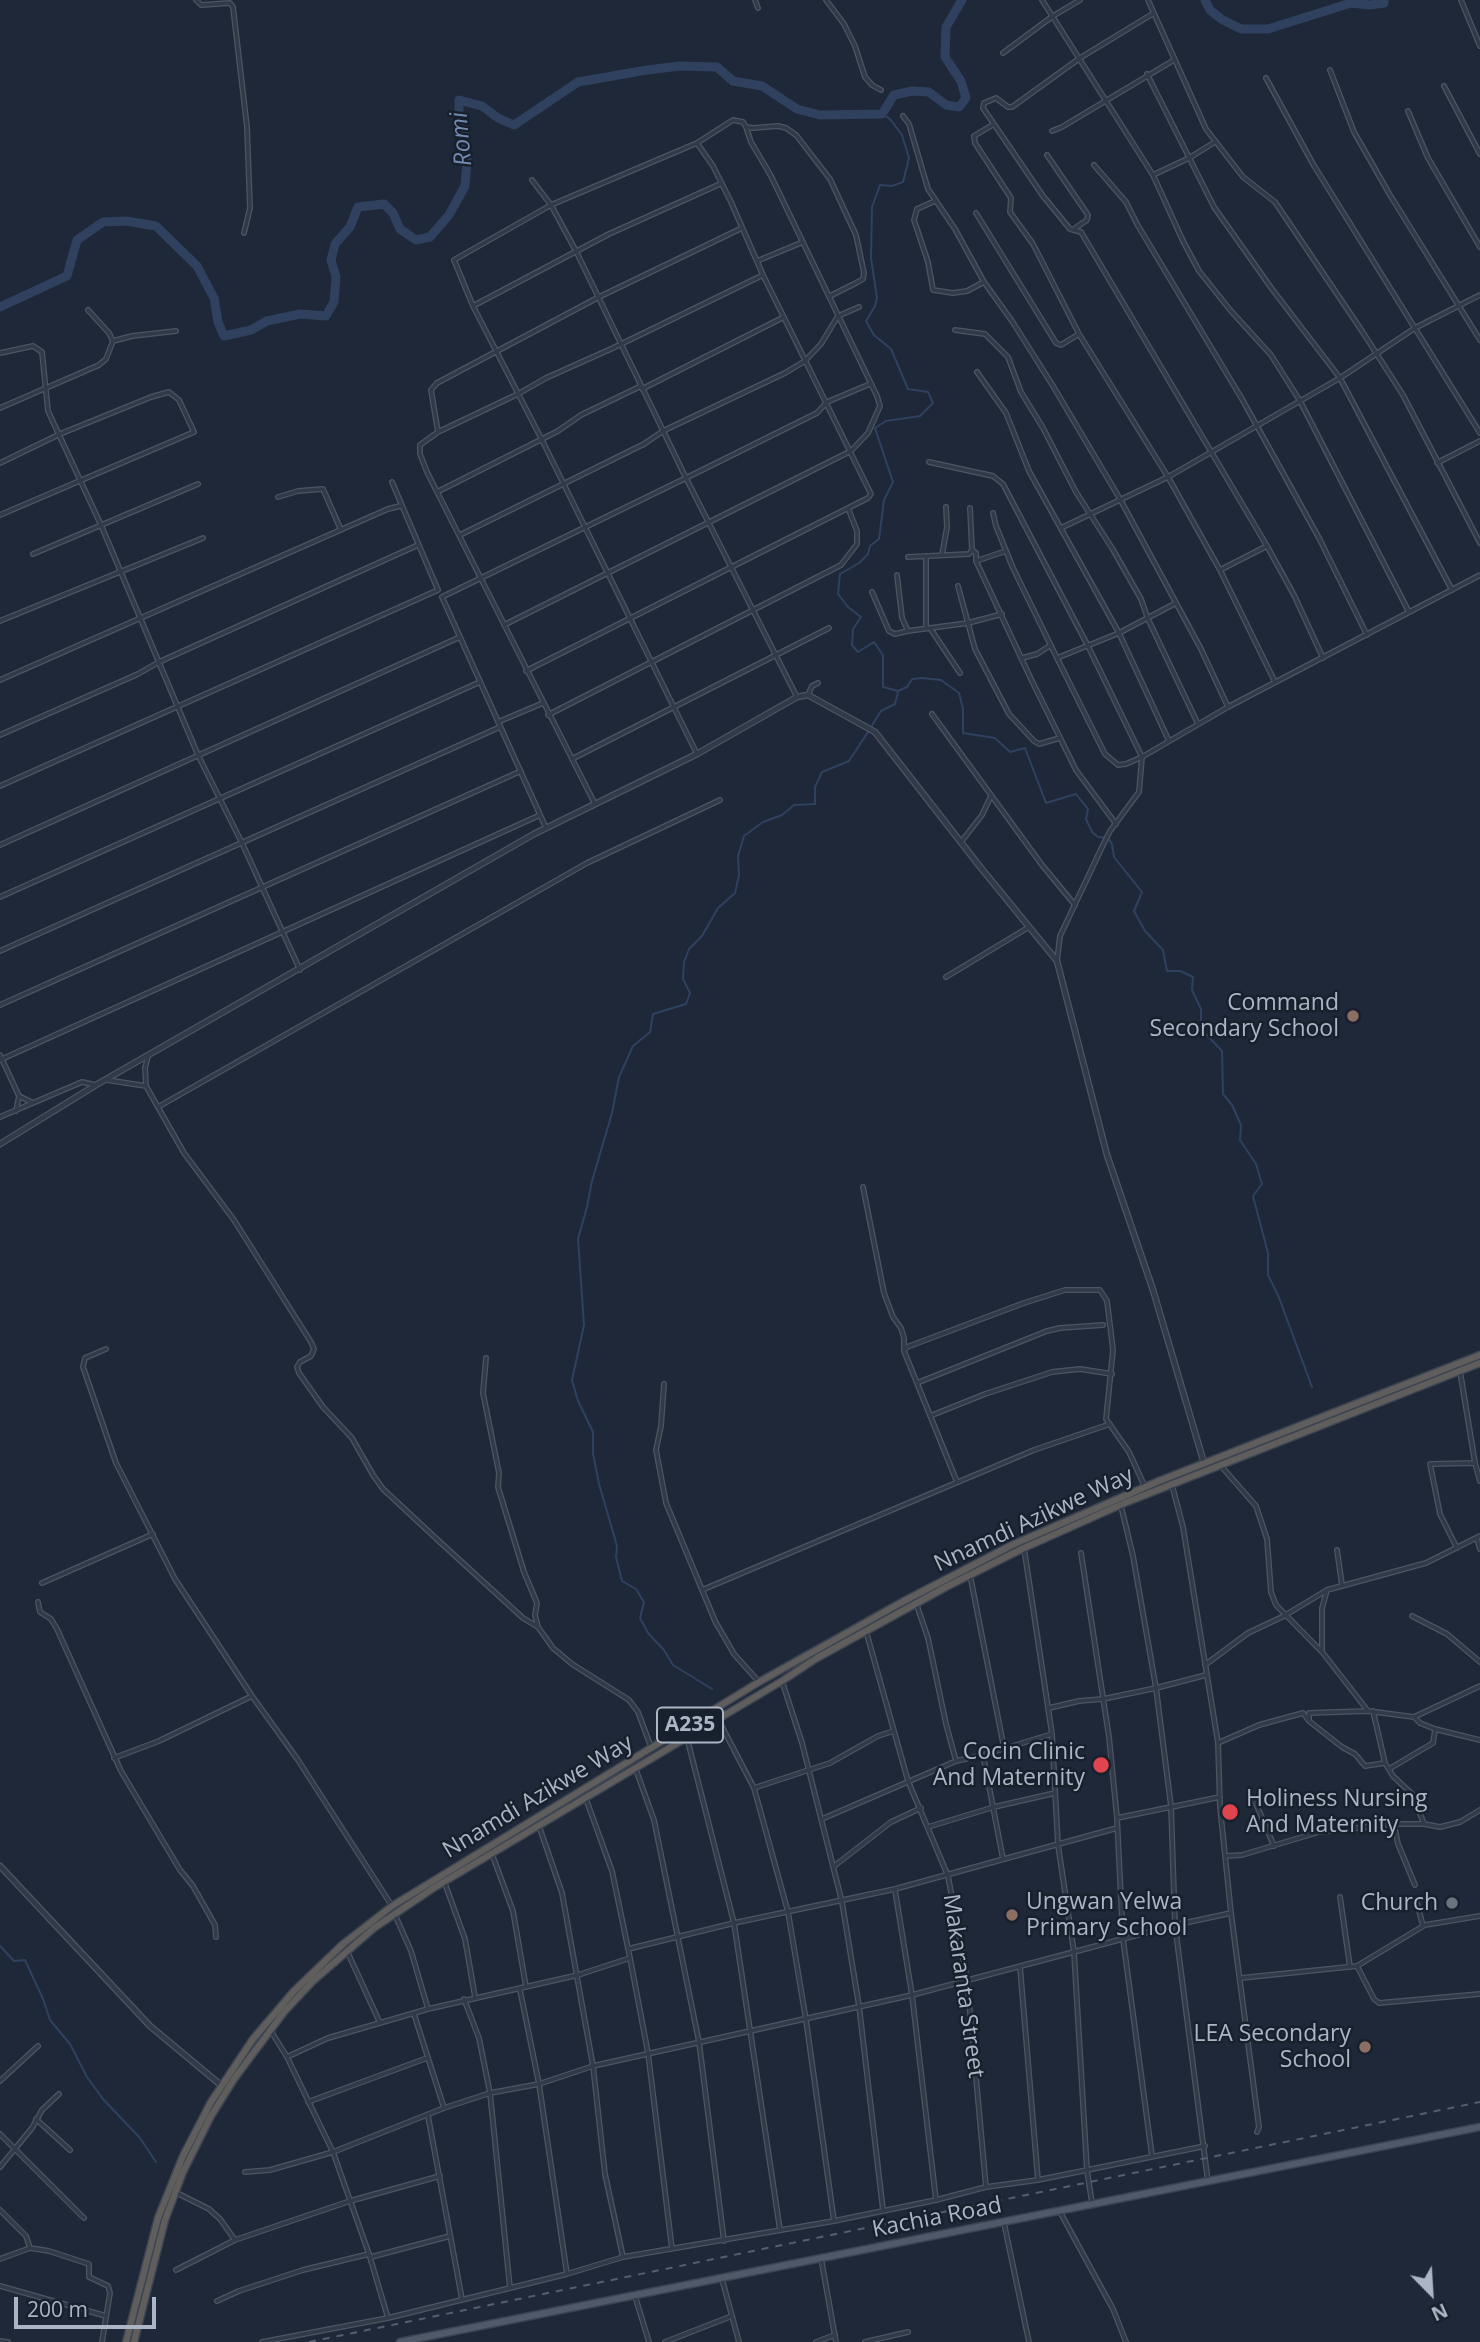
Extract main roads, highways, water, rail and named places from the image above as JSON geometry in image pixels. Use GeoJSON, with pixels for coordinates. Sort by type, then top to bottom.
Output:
{"type":"FeatureCollection","features":[{"type":"Feature","properties":{"kind":"highway","name":"Nnamdi Azikwe Way"},"geometry":{"type":"LineString","coordinates":[[126,2342],[148,2251],[166,2196],[195,2130],[253,2039],[294,1991],[343,1944],[393,1910],[759,1682],[904,1601],[993,1555],[1145,1487],[1480,1355]]}},
{"type":"Feature","properties":{"kind":"highway","name":"Nnamdi Azikwe Way"},"geometry":{"type":"LineString","coordinates":[[134,2342],[155,2253],[175,2192],[211,2116],[233,2079],[270,2030],[313,1981],[393,1910],[866,1630],[970,1575],[1171,1483],[1480,1363]]}},
{"type":"Feature","properties":{"kind":"main road","name":"Kachia Road"},"geometry":{"type":"LineString","coordinates":[[400,2342],[1480,2127]]}},
{"type":"Feature","properties":{"kind":"waterway","name":"Romi"},"geometry":{"type":"LineString","coordinates":[[0,307],[67,276],[77,240],[103,222],[126,221],[156,226],[197,266],[214,298],[218,322],[224,336],[251,330],[267,321],[300,314],[326,316],[334,302],[336,277],[331,260],[335,244],[350,227],[358,207],[384,204],[393,213],[400,229],[416,240],[430,237],[449,215],[465,186],[465,132],[459,116],[459,100],[482,106],[498,118],[514,125],[578,82],[680,66],[717,67],[733,81],[762,86],[797,109],[820,115],[882,114],[894,95],[912,91],[929,92],[946,105],[959,107],[966,98],[961,81],[945,57],[946,27],[962,0]]}},
{"type":"Feature","properties":{"kind":"waterway","name":"Romi"},"geometry":{"type":"LineString","coordinates":[[1205,0],[1210,10],[1221,19],[1241,29],[1268,29],[1351,3],[1370,5],[1384,3],[1384,0]]}},
{"type":"Feature","properties":{"kind":"waterway"},"geometry":{"type":"LineString","coordinates":[[882,114],[890,119],[902,135],[909,158],[903,182],[892,186],[880,185],[872,207],[871,258],[877,298],[866,321],[874,335],[891,349],[908,389],[928,392],[933,403],[920,416],[886,421],[875,428],[893,482],[884,500],[879,539],[870,546],[868,554],[859,563],[840,574],[838,594],[848,607],[861,617],[853,629],[852,645],[858,652],[874,642],[883,655],[883,687],[898,691],[907,687],[912,679],[941,680],[959,693],[963,709],[963,733],[995,738],[1010,752],[1025,748],[1046,803],[1076,794],[1088,809],[1086,819],[1092,832],[1098,837],[1108,838],[1114,857],[1142,892],[1134,911],[1145,931],[1163,950],[1167,971],[1180,971],[1193,977],[1192,990],[1201,1009],[1201,1022],[1205,1033],[1222,1051],[1223,1094],[1232,1105],[1241,1125],[1240,1140],[1256,1164],[1262,1184],[1253,1196],[1268,1253],[1268,1275],[1312,1387]]}},
{"type":"Feature","properties":{"kind":"waterway"},"geometry":{"type":"LineString","coordinates":[[871,727],[881,711],[895,704],[898,692]]}},
{"type":"Feature","properties":{"kind":"waterway"},"geometry":{"type":"LineString","coordinates":[[712,1689],[673,1665],[640,1618],[644,1602],[636,1589],[622,1581],[616,1557],[617,1546],[593,1454],[593,1432],[578,1401],[572,1380],[584,1325],[578,1239],[619,1077],[633,1046],[650,1032],[653,1014],[686,1004],[690,993],[683,979],[684,962],[689,949],[702,936],[718,908],[735,893],[739,875],[738,856],[744,836],[763,822],[782,815],[794,805],[815,804],[815,787],[822,772],[849,761],[868,732]]}},
{"type":"Feature","properties":{"kind":"waterway"},"geometry":{"type":"LineString","coordinates":[[0,1946],[14,1961],[25,1960],[50,2020],[70,2044],[87,2077],[103,2099],[140,2138],[156,2162]]}},
{"type":"Feature","properties":{"kind":"railway"},"geometry":{"type":"LineString","coordinates":[[309,2342],[1480,2102]]}},
{"type":"Feature","properties":{"kind":"place","name":"Command Secondary School"},"geometry":{"type":"Point","coordinates":[1353,1016]}},
{"type":"Feature","properties":{"kind":"place","name":"Cocin Clinic And Maternity"},"geometry":{"type":"Point","coordinates":[1101,1765]}},
{"type":"Feature","properties":{"kind":"place","name":"Holiness Nursing And Maternity"},"geometry":{"type":"Point","coordinates":[1230,1812]}},
{"type":"Feature","properties":{"kind":"place","name":"Church"},"geometry":{"type":"Point","coordinates":[1452,1903]}},
{"type":"Feature","properties":{"kind":"place","name":"Ungwan Yelwa Primary School"},"geometry":{"type":"Point","coordinates":[1012,1915]}},
{"type":"Feature","properties":{"kind":"place","name":"LEA Secondary School"},"geometry":{"type":"Point","coordinates":[1365,2047]}}]}
